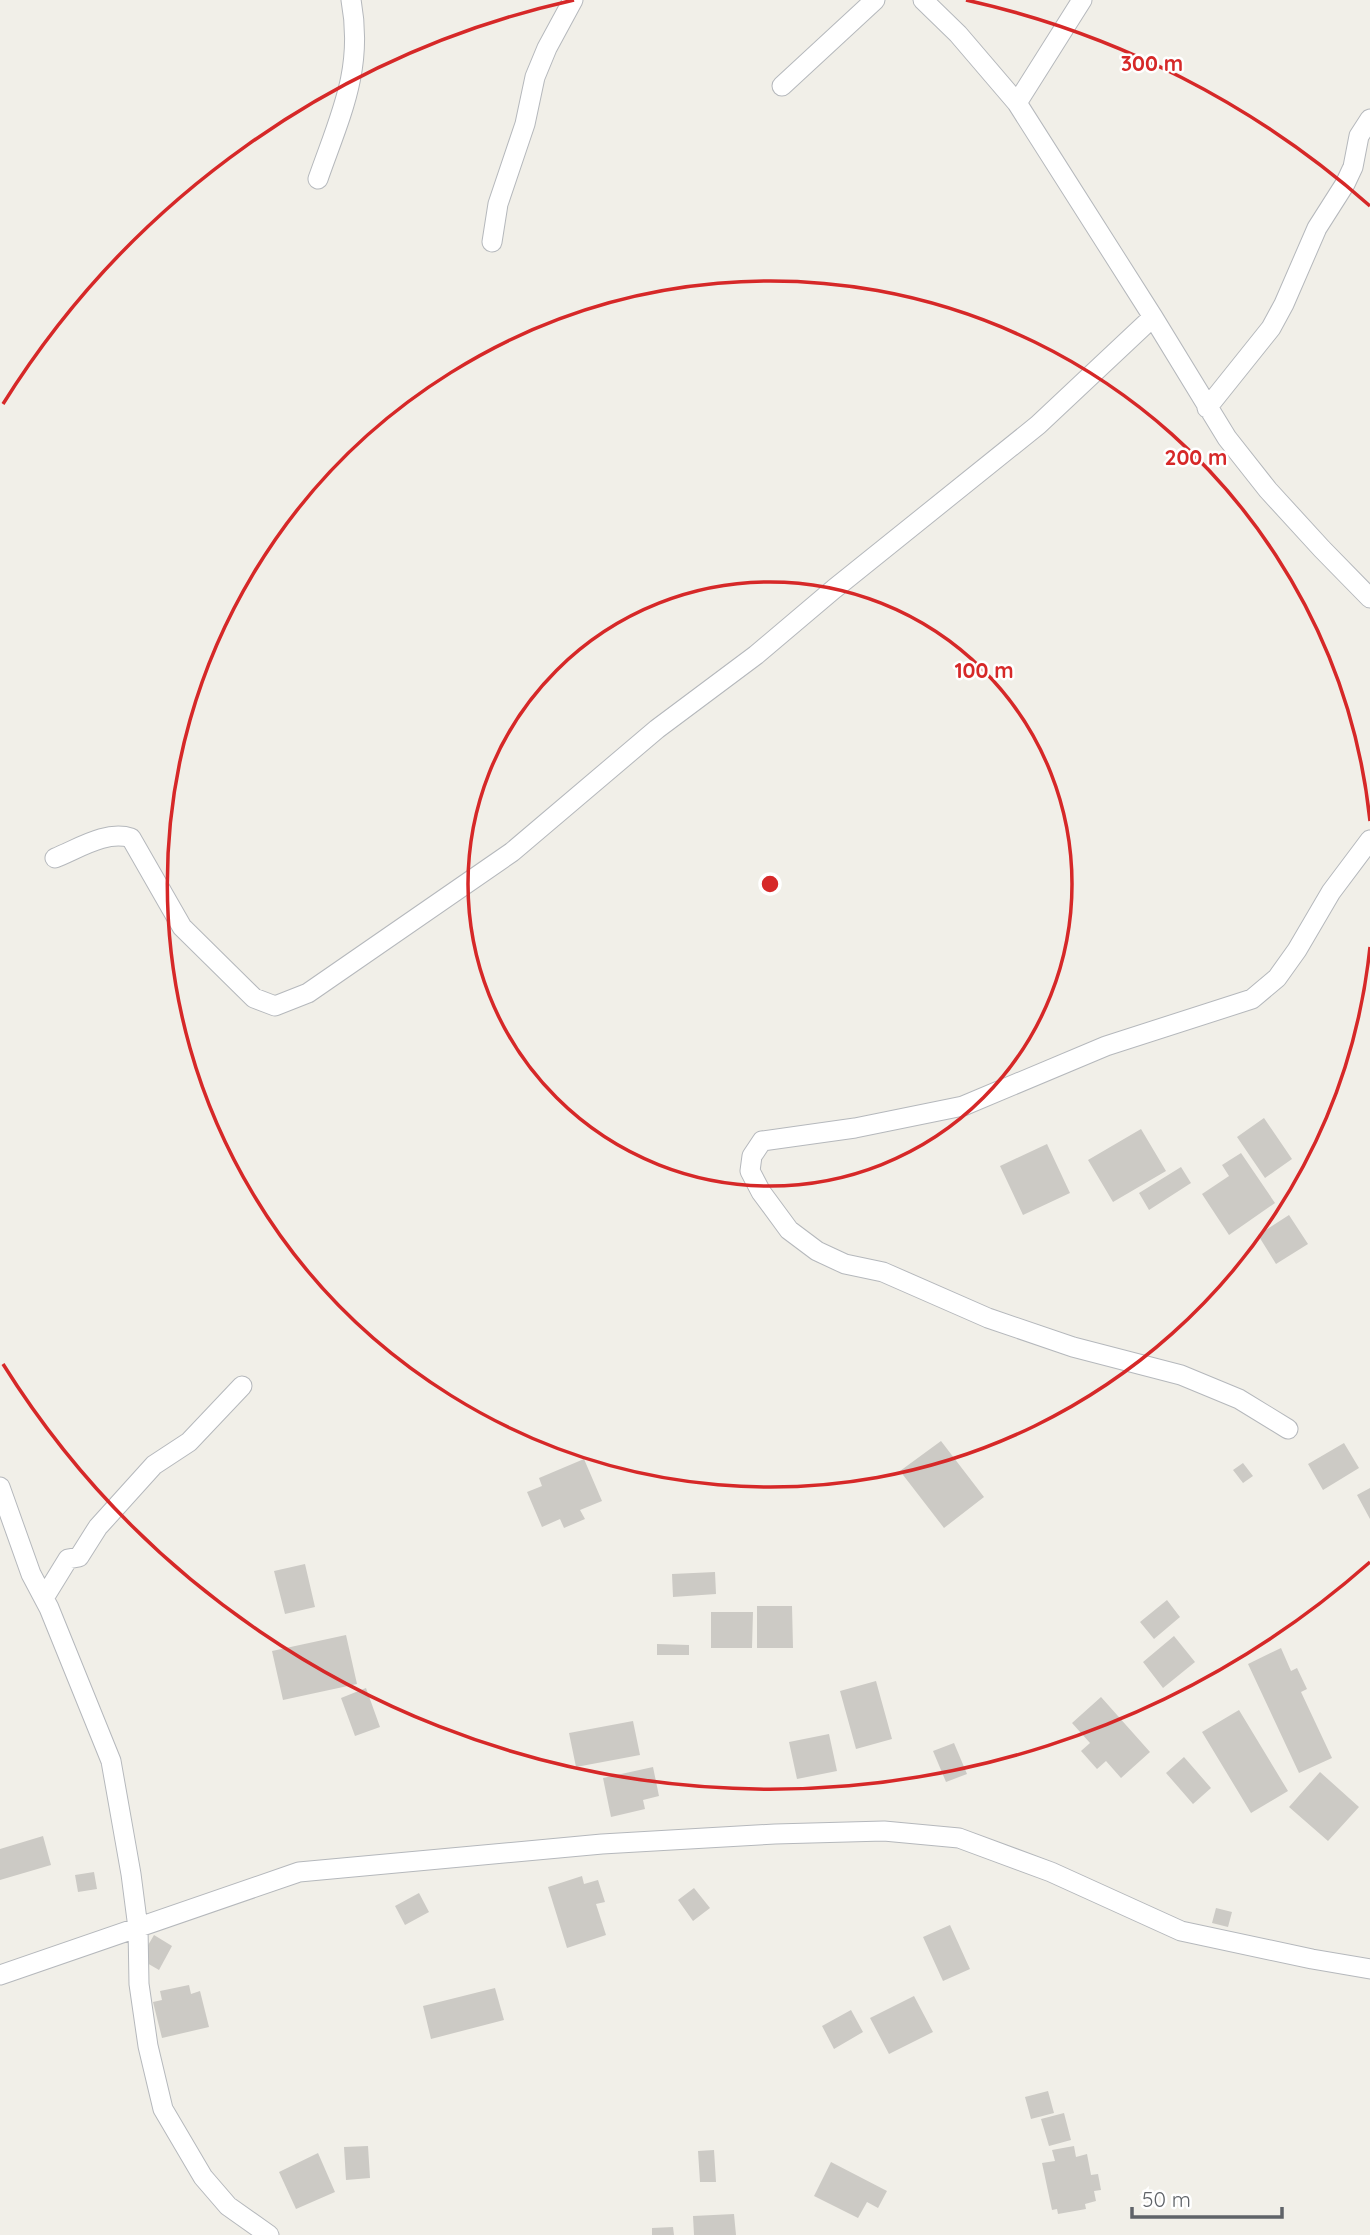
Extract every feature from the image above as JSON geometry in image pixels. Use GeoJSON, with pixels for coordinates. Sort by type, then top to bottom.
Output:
{"type":"FeatureCollection","features":[{"type":"Feature","properties":{"kind":"street"},"geometry":{"type":"LineString","coordinates":[[318,178],[351,84],[356,55],[351,0]]}},
{"type":"Feature","properties":{"kind":"street"},"geometry":{"type":"LineString","coordinates":[[492,242],[498,204],[525,124],[535,78],[547,48],[573,0]]}},
{"type":"Feature","properties":{"kind":"street"},"geometry":{"type":"LineString","coordinates":[[782,86],[875,0]]}},
{"type":"Feature","properties":{"kind":"street"},"geometry":{"type":"LineString","coordinates":[[922,0],[958,34],[1017,103],[1227,438],[1268,490],[1370,598]]}},
{"type":"Feature","properties":{"kind":"street"},"geometry":{"type":"LineString","coordinates":[[1017,103],[1082,0]]}},
{"type":"Feature","properties":{"kind":"street"},"geometry":{"type":"LineString","coordinates":[[1207,408],[1271,328],[1318,228],[1345,184],[1353,167],[1359,136],[1370,120]]}},
{"type":"Feature","properties":{"kind":"street"},"geometry":{"type":"LineString","coordinates":[[55,858],[102,838],[119,834],[131,838],[182,927],[254,998],[275,1006],[308,993],[512,852],[657,729],[756,655],[1038,425],[1153,317]]}},
{"type":"Feature","properties":{"kind":"street"},"geometry":{"type":"LineString","coordinates":[[1288,1429],[1239,1399],[1181,1375],[1073,1347],[988,1318],[883,1272],[845,1264],[817,1251],[789,1230],[761,1192],[750,1171],[752,1156],[762,1140],[855,1128],[963,1106],[1106,1046],[1252,999],[1277,978],[1331,892],[1370,840]]}},
{"type":"Feature","properties":{"kind":"street"},"geometry":{"type":"LineString","coordinates":[[44,1598],[68,1559],[79,1557],[98,1527],[153,1465],[188,1443],[242,1386]]}},
{"type":"Feature","properties":{"kind":"street"},"geometry":{"type":"LineString","coordinates":[[0,1487],[30,1574],[44,1598],[111,1761],[131,1874],[138,1928],[139,1983],[148,2046],[163,2109],[203,2177],[228,2206],[269,2235]]}},
{"type":"Feature","properties":{"kind":"street"},"geometry":{"type":"LineString","coordinates":[[0,1975],[299,1872],[602,1844],[884,1831],[959,1838],[1051,1872],[1181,1931],[1370,1969]]}},
{"type":"Feature","properties":{"kind":"building"},"geometry":{"type":"Polygon","coordinates":[[[1264,1118],[1292,1159],[1265,1178],[1237,1137],[1264,1118]]]}},
{"type":"Feature","properties":{"kind":"building"},"geometry":{"type":"Polygon","coordinates":[[[1141,1129],[1166,1171],[1113,1202],[1088,1160],[1141,1129]]]}},
{"type":"Feature","properties":{"kind":"building"},"geometry":{"type":"Polygon","coordinates":[[[1047,1144],[1070,1193],[1023,1215],[1000,1166],[1047,1144]]]}},
{"type":"Feature","properties":{"kind":"building"},"geometry":{"type":"Polygon","coordinates":[[[1241,1153],[1275,1203],[1229,1235],[1202,1194],[1229,1176],[1222,1165],[1241,1153]]]}},
{"type":"Feature","properties":{"kind":"building"},"geometry":{"type":"Polygon","coordinates":[[[1181,1167],[1191,1183],[1149,1210],[1139,1193],[1181,1167]]]}},
{"type":"Feature","properties":{"kind":"building"},"geometry":{"type":"Polygon","coordinates":[[[1289,1215],[1308,1244],[1276,1264],[1258,1235],[1289,1215]]]}},
{"type":"Feature","properties":{"kind":"building"},"geometry":{"type":"Polygon","coordinates":[[[941,1441],[984,1497],[944,1528],[900,1471],[941,1441]]]}},
{"type":"Feature","properties":{"kind":"building"},"geometry":{"type":"Polygon","coordinates":[[[1344,1443],[1359,1468],[1323,1490],[1308,1464],[1344,1443]]]}},
{"type":"Feature","properties":{"kind":"building"},"geometry":{"type":"Polygon","coordinates":[[[584,1459],[602,1501],[580,1510],[585,1519],[564,1528],[560,1519],[542,1527],[527,1492],[542,1486],[539,1478],[584,1459]]]}},
{"type":"Feature","properties":{"kind":"building"},"geometry":{"type":"Polygon","coordinates":[[[1243,1463],[1253,1476],[1243,1483],[1233,1470],[1243,1463]]]}},
{"type":"Feature","properties":{"kind":"building"},"geometry":{"type":"Polygon","coordinates":[[[1370,1488],[1370,1519],[1357,1495],[1370,1488]]]}},
{"type":"Feature","properties":{"kind":"building"},"geometry":{"type":"Polygon","coordinates":[[[305,1564],[315,1607],[285,1614],[274,1571],[305,1564]]]}},
{"type":"Feature","properties":{"kind":"building"},"geometry":{"type":"Polygon","coordinates":[[[715,1572],[716,1594],[673,1597],[672,1574],[715,1572]]]}},
{"type":"Feature","properties":{"kind":"building"},"geometry":{"type":"Polygon","coordinates":[[[1167,1600],[1180,1617],[1154,1639],[1140,1622],[1167,1600]]]}},
{"type":"Feature","properties":{"kind":"building"},"geometry":{"type":"Polygon","coordinates":[[[757,1606],[792,1606],[793,1648],[757,1648],[757,1606]]]}},
{"type":"Feature","properties":{"kind":"building"},"geometry":{"type":"Polygon","coordinates":[[[711,1612],[753,1612],[752,1648],[711,1648],[711,1612]]]}},
{"type":"Feature","properties":{"kind":"building"},"geometry":{"type":"Polygon","coordinates":[[[346,1635],[357,1684],[283,1700],[272,1651],[346,1635]]]}},
{"type":"Feature","properties":{"kind":"building"},"geometry":{"type":"Polygon","coordinates":[[[1174,1636],[1195,1662],[1163,1688],[1143,1662],[1174,1636]]]}},
{"type":"Feature","properties":{"kind":"building"},"geometry":{"type":"Polygon","coordinates":[[[657,1644],[689,1645],[689,1655],[657,1655],[657,1644]]]}},
{"type":"Feature","properties":{"kind":"building"},"geometry":{"type":"Polygon","coordinates":[[[1281,1648],[1291,1671],[1297,1668],[1307,1689],[1301,1692],[1332,1758],[1299,1773],[1248,1664],[1281,1648]]]}},
{"type":"Feature","properties":{"kind":"building"},"geometry":{"type":"Polygon","coordinates":[[[876,1681],[892,1739],[856,1749],[840,1691],[876,1681]]]}},
{"type":"Feature","properties":{"kind":"building"},"geometry":{"type":"Polygon","coordinates":[[[366,1688],[380,1727],[355,1736],[341,1698],[366,1688]]]}},
{"type":"Feature","properties":{"kind":"building"},"geometry":{"type":"Polygon","coordinates":[[[1101,1697],[1150,1752],[1121,1778],[1106,1761],[1097,1769],[1081,1751],[1090,1743],[1072,1723],[1101,1697]]]}},
{"type":"Feature","properties":{"kind":"building"},"geometry":{"type":"Polygon","coordinates":[[[1239,1710],[1288,1791],[1251,1813],[1202,1732],[1239,1710]]]}},
{"type":"Feature","properties":{"kind":"building"},"geometry":{"type":"Polygon","coordinates":[[[633,1721],[640,1755],[576,1767],[569,1733],[633,1721]]]}},
{"type":"Feature","properties":{"kind":"building"},"geometry":{"type":"Polygon","coordinates":[[[829,1734],[837,1771],[797,1779],[789,1742],[829,1734]]]}},
{"type":"Feature","properties":{"kind":"building"},"geometry":{"type":"Polygon","coordinates":[[[954,1743],[967,1774],[946,1782],[933,1751],[954,1743]]]}},
{"type":"Feature","properties":{"kind":"building"},"geometry":{"type":"Polygon","coordinates":[[[1184,1757],[1211,1788],[1193,1804],[1166,1773],[1184,1757]]]}},
{"type":"Feature","properties":{"kind":"building"},"geometry":{"type":"Polygon","coordinates":[[[653,1767],[659,1796],[643,1800],[645,1809],[611,1817],[603,1778],[653,1767]]]}},
{"type":"Feature","properties":{"kind":"building"},"geometry":{"type":"Polygon","coordinates":[[[1320,1772],[1359,1807],[1328,1841],[1289,1807],[1320,1772]]]}},
{"type":"Feature","properties":{"kind":"building"},"geometry":{"type":"Polygon","coordinates":[[[43,1836],[51,1865],[0,1880],[0,1849],[43,1836]]]}},
{"type":"Feature","properties":{"kind":"building"},"geometry":{"type":"Polygon","coordinates":[[[94,1872],[97,1889],[78,1892],[75,1875],[94,1872]]]}},
{"type":"Feature","properties":{"kind":"building"},"geometry":{"type":"Polygon","coordinates":[[[582,1876],[584,1884],[598,1880],[605,1902],[596,1904],[606,1935],[567,1948],[548,1887],[582,1876]]]}},
{"type":"Feature","properties":{"kind":"building"},"geometry":{"type":"Polygon","coordinates":[[[694,1888],[710,1908],[693,1921],[678,1900],[694,1888]]]}},
{"type":"Feature","properties":{"kind":"building"},"geometry":{"type":"Polygon","coordinates":[[[419,1893],[429,1912],[405,1925],[395,1906],[419,1893]]]}},
{"type":"Feature","properties":{"kind":"building"},"geometry":{"type":"Polygon","coordinates":[[[1216,1908],[1232,1912],[1228,1927],[1212,1923],[1216,1908]]]}},
{"type":"Feature","properties":{"kind":"building"},"geometry":{"type":"Polygon","coordinates":[[[950,1925],[970,1969],[943,1981],[923,1937],[950,1925]]]}},
{"type":"Feature","properties":{"kind":"building"},"geometry":{"type":"Polygon","coordinates":[[[154,1935],[172,1946],[159,1970],[140,1959],[154,1935]]]}},
{"type":"Feature","properties":{"kind":"building"},"geometry":{"type":"Polygon","coordinates":[[[189,1985],[191,1994],[200,1991],[209,2027],[162,2038],[153,2002],[162,2000],[160,1991],[189,1985]]]}},
{"type":"Feature","properties":{"kind":"building"},"geometry":{"type":"Polygon","coordinates":[[[495,1988],[504,2020],[431,2039],[423,2006],[495,1988]]]}},
{"type":"Feature","properties":{"kind":"building"},"geometry":{"type":"Polygon","coordinates":[[[914,1996],[933,2032],[889,2054],[870,2018],[914,1996]]]}},
{"type":"Feature","properties":{"kind":"building"},"geometry":{"type":"Polygon","coordinates":[[[851,2010],[863,2032],[834,2049],[822,2026],[851,2010]]]}},
{"type":"Feature","properties":{"kind":"building"},"geometry":{"type":"Polygon","coordinates":[[[1048,2091],[1054,2113],[1031,2119],[1025,2097],[1048,2091]]]}},
{"type":"Feature","properties":{"kind":"building"},"geometry":{"type":"Polygon","coordinates":[[[1064,2113],[1071,2140],[1049,2146],[1041,2119],[1064,2113]]]}},
{"type":"Feature","properties":{"kind":"building"},"geometry":{"type":"Polygon","coordinates":[[[368,2146],[370,2178],[346,2180],[344,2147],[368,2146]]]}},
{"type":"Feature","properties":{"kind":"building"},"geometry":{"type":"Polygon","coordinates":[[[1074,2146],[1076,2157],[1087,2154],[1091,2175],[1098,2174],[1101,2190],[1094,2191],[1096,2201],[1085,2204],[1086,2209],[1058,2214],[1057,2209],[1052,2210],[1042,2163],[1055,2161],[1052,2150],[1074,2146]]]}},
{"type":"Feature","properties":{"kind":"building"},"geometry":{"type":"Polygon","coordinates":[[[714,2150],[716,2182],[700,2182],[698,2151],[714,2150]]]}},
{"type":"Feature","properties":{"kind":"building"},"geometry":{"type":"Polygon","coordinates":[[[318,2153],[335,2192],[296,2209],[279,2172],[318,2153]]]}},
{"type":"Feature","properties":{"kind":"building"},"geometry":{"type":"Polygon","coordinates":[[[831,2162],[887,2191],[878,2208],[867,2202],[858,2218],[814,2196],[831,2162]]]}},
{"type":"Feature","properties":{"kind":"building"},"geometry":{"type":"Polygon","coordinates":[[[734,2214],[736,2235],[694,2235],[693,2216],[734,2214]]]}},
{"type":"Feature","properties":{"kind":"building"},"geometry":{"type":"Polygon","coordinates":[[[673,2227],[674,2235],[652,2235],[652,2228],[673,2227]]]}}]}
